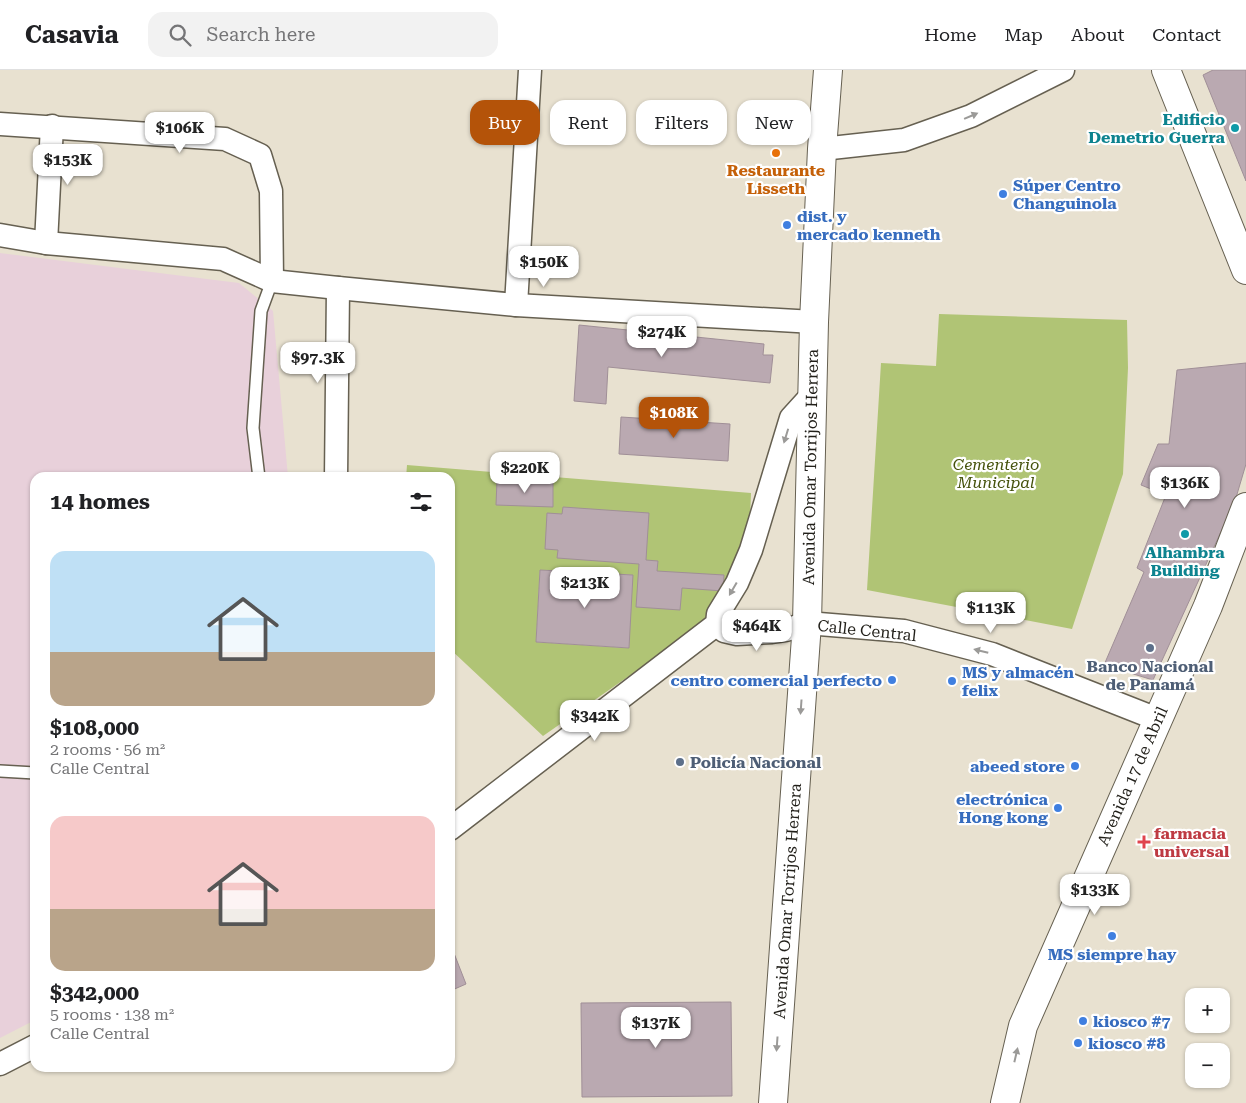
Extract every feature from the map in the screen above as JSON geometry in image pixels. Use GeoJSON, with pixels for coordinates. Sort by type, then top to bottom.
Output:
{"type":"FeatureCollection","features":[{"type":"Feature","properties":{"kind":"main road","name":"Avenida Omar Torrijos Herrera"},"geometry":{"type":"LineString","coordinates":[[773,1103],[807,623],[811,396],[822,149],[828,70]]}},
{"type":"Feature","properties":{"kind":"main road"},"geometry":{"type":"LineString","coordinates":[[1166,70],[1246,270]]}},
{"type":"Feature","properties":{"kind":"main road","name":"Avenida 17 de Abril"},"geometry":{"type":"LineString","coordinates":[[1005,1103],[1023,1026],[1208,606],[1246,507]]}},
{"type":"Feature","properties":{"kind":"street"},"geometry":{"type":"LineString","coordinates":[[516,305],[530,70]]}},
{"type":"Feature","properties":{"kind":"street"},"geometry":{"type":"LineString","coordinates":[[822,149],[904,140],[971,116],[1063,70]]}},
{"type":"Feature","properties":{"kind":"street"},"geometry":{"type":"LineString","coordinates":[[0,124],[225,139],[260,155],[271,191],[272,281]]}},
{"type":"Feature","properties":{"kind":"street"},"geometry":{"type":"LineString","coordinates":[[46,243],[52,126]]}},
{"type":"Feature","properties":{"kind":"street"},"geometry":{"type":"LineString","coordinates":[[0,235],[46,243],[223,259],[272,281],[516,305],[814,322]]}},
{"type":"Feature","properties":{"kind":"street"},"geometry":{"type":"LineString","coordinates":[[336,472],[338,288]]}},
{"type":"Feature","properties":{"kind":"street"},"geometry":{"type":"LineString","coordinates":[[455,826],[716,624],[718,614],[752,550],[791,418],[811,396]]}},
{"type":"Feature","properties":{"kind":"street","name":"Calle Central"},"geometry":{"type":"LineString","coordinates":[[716,624],[724,631],[737,634],[786,630],[807,623],[904,631],[992,654],[1157,719]]}},
{"type":"Feature","properties":{"kind":"street"},"geometry":{"type":"LineString","coordinates":[[0,1064],[30,1049]]}},
{"type":"Feature","properties":{"kind":"lane"},"geometry":{"type":"LineString","coordinates":[[258,472],[253,428],[261,311],[272,281]]}},
{"type":"Feature","properties":{"kind":"lane"},"geometry":{"type":"LineString","coordinates":[[0,771],[30,773]]}},
{"type":"Feature","properties":{"kind":"shaded area"},"geometry":{"type":"Polygon","coordinates":[[[0,253],[239,283],[273,311],[288,472],[30,472],[30,1023],[0,1038],[0,253]]]}},
{"type":"Feature","properties":{"kind":"green space","name":"Cementerio Municipal"},"geometry":{"type":"Polygon","coordinates":[[[939,314],[1127,320],[1128,368],[1123,474],[1072,629],[867,590],[881,363],[936,366],[939,314]]]}},
{"type":"Feature","properties":{"kind":"green space"},"geometry":{"type":"Polygon","coordinates":[[[407,465],[751,493],[750,520],[743,557],[709,617],[662,653],[543,736],[455,654],[455,472],[406,472],[407,465]],[[540,570],[536,642],[628,648],[632,575],[540,570]]]}},
{"type":"Feature","properties":{"kind":"building","name":"Edificio Demetrio Guerra"},"geometry":{"type":"Polygon","coordinates":[[[1213,70],[1246,70],[1246,181],[1203,75],[1213,70]]]}},
{"type":"Feature","properties":{"kind":"building"},"geometry":{"type":"Polygon","coordinates":[[[579,325],[764,344],[763,355],[773,355],[770,383],[608,367],[606,404],[574,401],[579,325]]]}},
{"type":"Feature","properties":{"kind":"building","name":"Alhambra Building"},"geometry":{"type":"Polygon","coordinates":[[[1246,363],[1246,464],[1235,501],[1153,680],[1104,665],[1144,572],[1137,568],[1166,495],[1141,485],[1158,444],[1169,444],[1177,370],[1246,363]]]}},
{"type":"Feature","properties":{"kind":"building"},"geometry":{"type":"Polygon","coordinates":[[[621,417],[730,424],[728,461],[619,454],[621,417]]]}},
{"type":"Feature","properties":{"kind":"building"},"geometry":{"type":"Polygon","coordinates":[[[497,480],[553,482],[553,507],[496,505],[497,480]]]}},
{"type":"Feature","properties":{"kind":"building"},"geometry":{"type":"Polygon","coordinates":[[[563,507],[649,513],[646,560],[658,561],[657,571],[724,575],[723,591],[682,588],[680,610],[636,607],[639,564],[557,558],[558,550],[545,549],[547,513],[562,514],[563,507]]]}},
{"type":"Feature","properties":{"kind":"building"},"geometry":{"type":"Polygon","coordinates":[[[540,570],[633,575],[629,648],[536,642],[540,570]]]}},
{"type":"Feature","properties":{"kind":"building"},"geometry":{"type":"Polygon","coordinates":[[[455,956],[466,984],[455,989],[455,956]]]}},
{"type":"Feature","properties":{"kind":"building"},"geometry":{"type":"Polygon","coordinates":[[[731,1002],[732,1096],[582,1097],[581,1003],[731,1002]]]}},
{"type":"Feature","properties":{"kind":"place","name":"Edificio Demetrio Guerra"},"geometry":{"type":"Point","coordinates":[1235,128]}},
{"type":"Feature","properties":{"kind":"place","name":"Restaurante Lisseth"},"geometry":{"type":"Point","coordinates":[776,153]}},
{"type":"Feature","properties":{"kind":"place","name":"Súper Centro Changuinola"},"geometry":{"type":"Point","coordinates":[1003,194]}},
{"type":"Feature","properties":{"kind":"place","name":"dist. y mercado kenneth"},"geometry":{"type":"Point","coordinates":[787,225]}},
{"type":"Feature","properties":{"kind":"place","name":"Alhambra Building"},"geometry":{"type":"Point","coordinates":[1185,534]}},
{"type":"Feature","properties":{"kind":"place","name":"Banco Nacional de Panamá"},"geometry":{"type":"Point","coordinates":[1150,648]}},
{"type":"Feature","properties":{"kind":"place","name":"centro comercial perfecto"},"geometry":{"type":"Point","coordinates":[892,680]}},
{"type":"Feature","properties":{"kind":"place","name":"MS y almacén felix"},"geometry":{"type":"Point","coordinates":[952,681]}},
{"type":"Feature","properties":{"kind":"place","name":"Policía Nacional"},"geometry":{"type":"Point","coordinates":[680,762]}},
{"type":"Feature","properties":{"kind":"place","name":"abeed store"},"geometry":{"type":"Point","coordinates":[1075,766]}},
{"type":"Feature","properties":{"kind":"place","name":"electrónica Hong kong"},"geometry":{"type":"Point","coordinates":[1058,808]}},
{"type":"Feature","properties":{"kind":"place","name":"farmacia universal"},"geometry":{"type":"Point","coordinates":[1144,842]}},
{"type":"Feature","properties":{"kind":"place","name":"MS siempre hay"},"geometry":{"type":"Point","coordinates":[1112,936]}},
{"type":"Feature","properties":{"kind":"place","name":"kiosco #7"},"geometry":{"type":"Point","coordinates":[1083,1021]}},
{"type":"Feature","properties":{"kind":"place","name":"kiosco #8"},"geometry":{"type":"Point","coordinates":[1078,1043]}}]}
